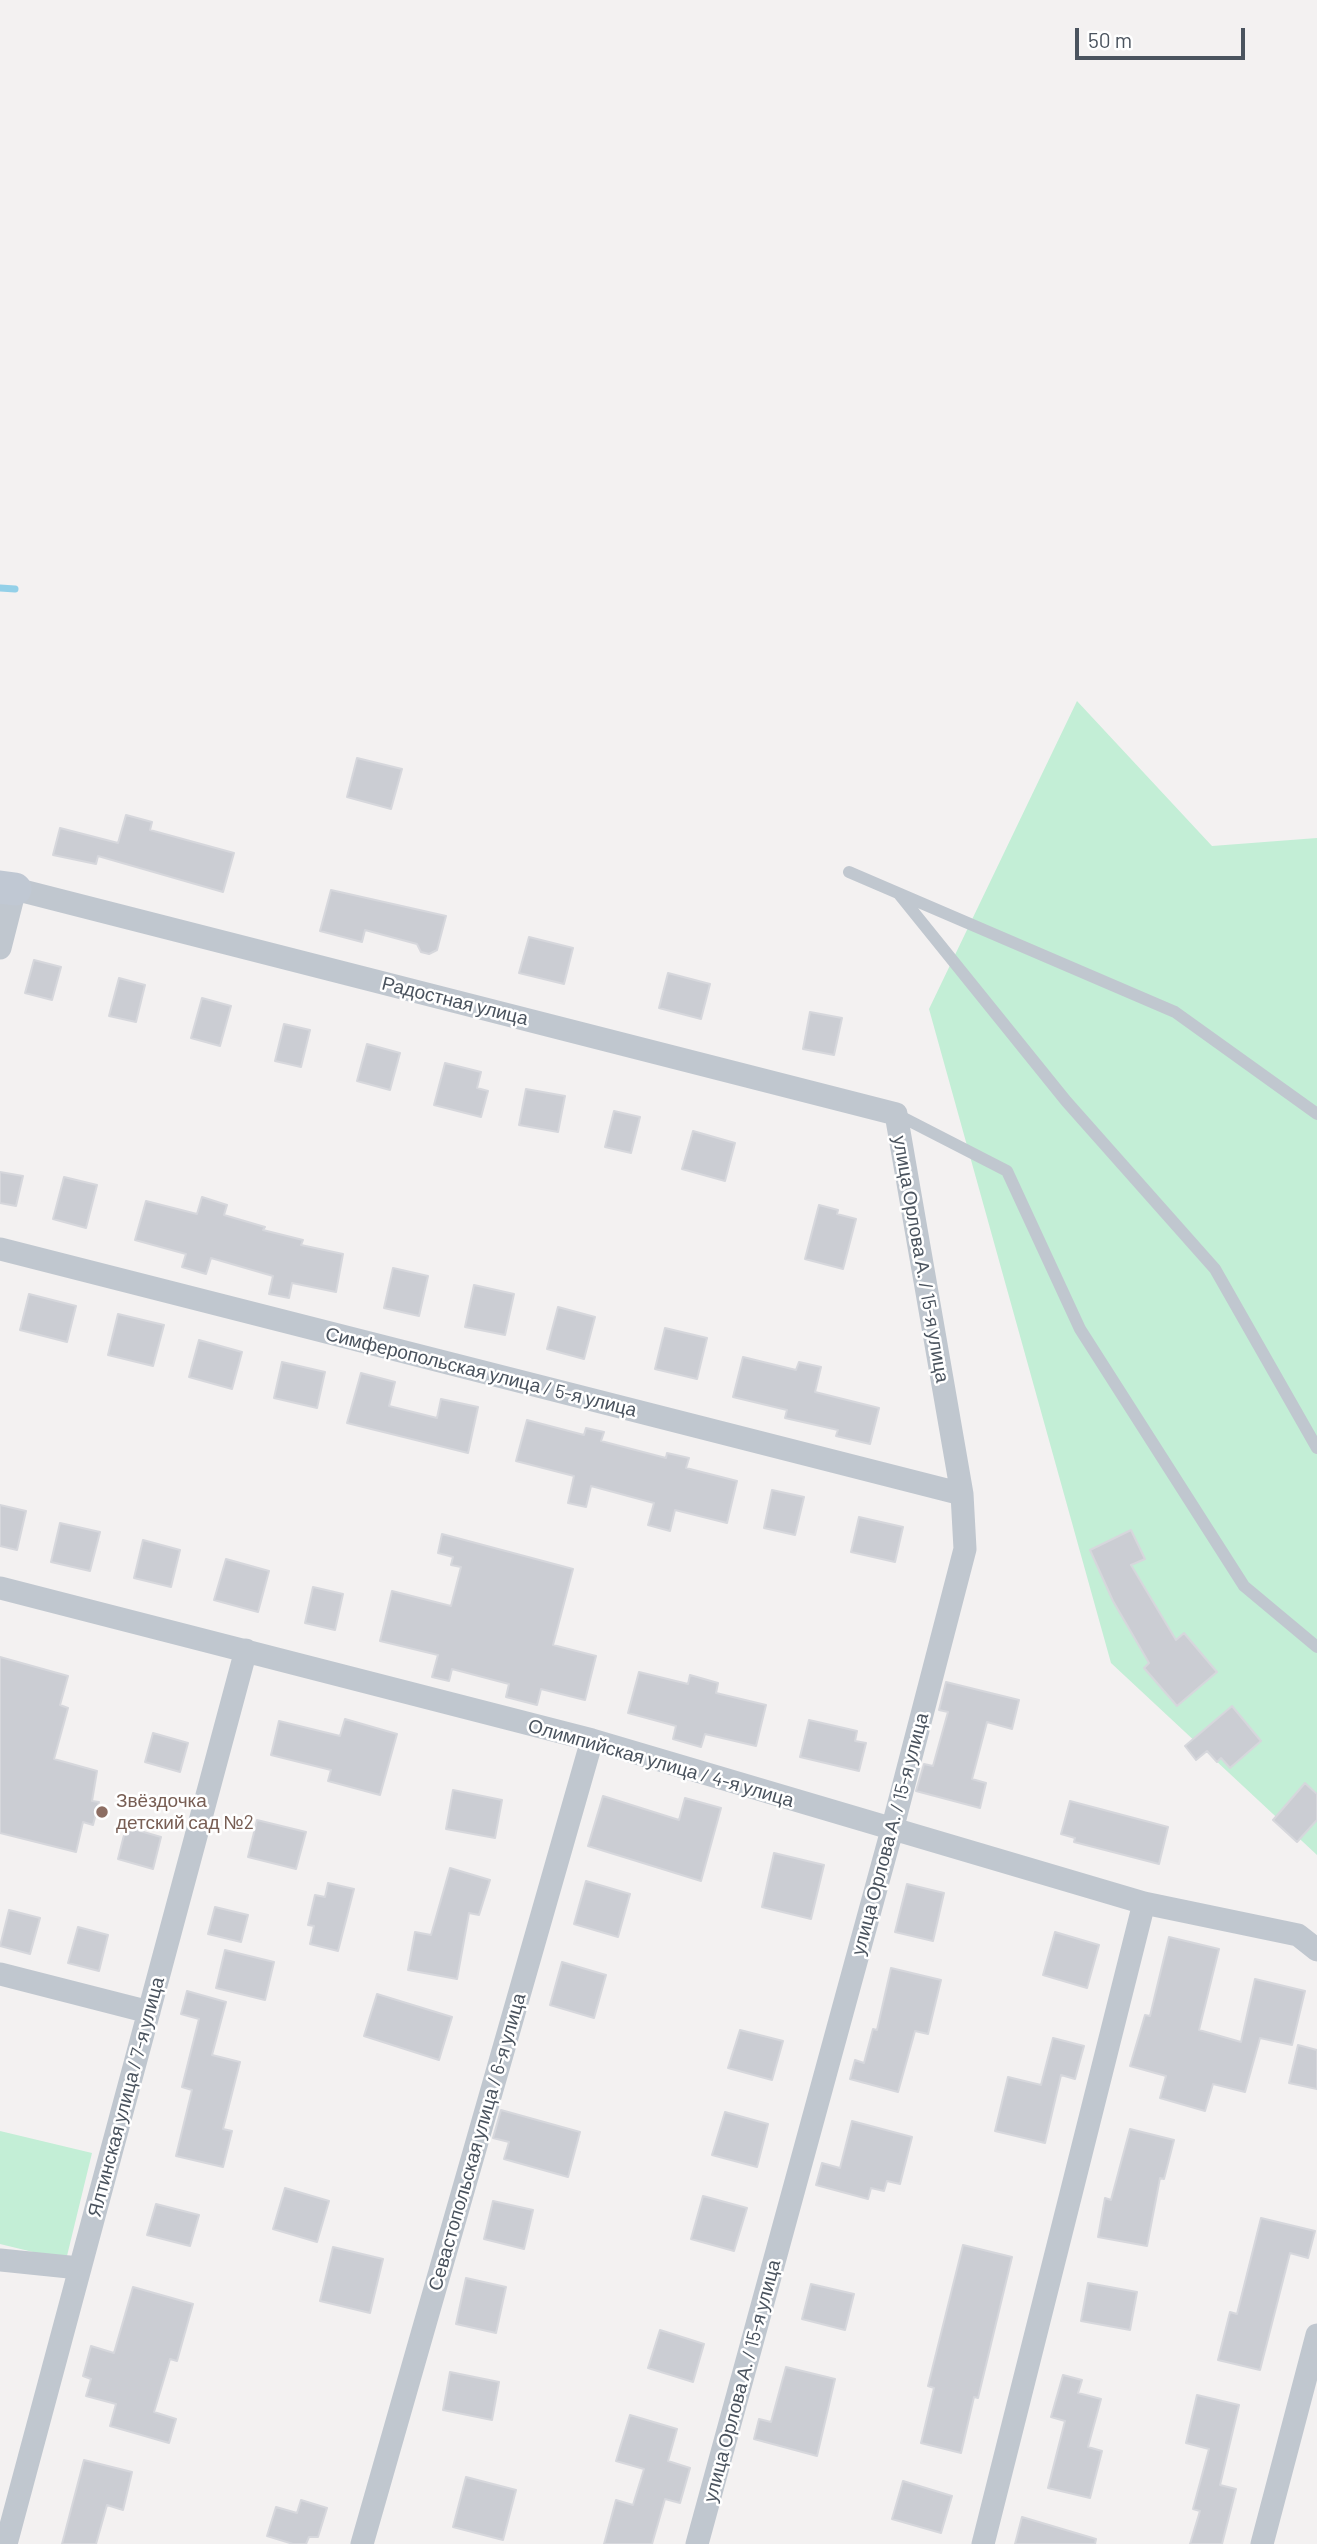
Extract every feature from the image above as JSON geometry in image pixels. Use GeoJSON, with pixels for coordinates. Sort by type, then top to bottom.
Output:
{"type":"FeatureCollection","features":[{"type":"Feature","properties":{"kind":"street"},"geometry":{"type":"LineString","coordinates":[[0,948],[8,888]]}},
{"type":"Feature","properties":{"kind":"street","name":"Радостная улица"},"geometry":{"type":"LineString","coordinates":[[8,888],[896,1114]]}},
{"type":"Feature","properties":{"kind":"street","name":"улица Орлова А. / 15-я улица"},"geometry":{"type":"LineString","coordinates":[[697,2544],[892,1830],[965,1549],[962,1494],[896,1114]]}},
{"type":"Feature","properties":{"kind":"street","name":"Симферопольская улица / 5-я улица"},"geometry":{"type":"LineString","coordinates":[[0,1249],[962,1494]]}},
{"type":"Feature","properties":{"kind":"street","name":"Олимпийская улица / 4-я улица"},"geometry":{"type":"LineString","coordinates":[[0,1588],[592,1740],[1144,1903],[1298,1935],[1317,1950]]}},
{"type":"Feature","properties":{"kind":"street","name":"Ялтинская улица / 7-я улица"},"geometry":{"type":"LineString","coordinates":[[6,2544],[246,1650]]}},
{"type":"Feature","properties":{"kind":"street","name":"Севастопольская улица / 6-я улица"},"geometry":{"type":"LineString","coordinates":[[362,2544],[592,1740]]}},
{"type":"Feature","properties":{"kind":"street"},"geometry":{"type":"LineString","coordinates":[[983,2544],[1144,1903]]}},
{"type":"Feature","properties":{"kind":"street"},"geometry":{"type":"LineString","coordinates":[[0,1974],[149,2012]]}},
{"type":"Feature","properties":{"kind":"street"},"geometry":{"type":"LineString","coordinates":[[0,2260],[79,2268]]}},
{"type":"Feature","properties":{"kind":"street"},"geometry":{"type":"LineString","coordinates":[[1262,2544],[1317,2335]]}},
{"type":"Feature","properties":{"kind":"lane"},"geometry":{"type":"LineString","coordinates":[[849,872],[1175,1012],[1317,1114]]}},
{"type":"Feature","properties":{"kind":"lane"},"geometry":{"type":"LineString","coordinates":[[899,894],[1066,1101],[1215,1269],[1317,1448]]}},
{"type":"Feature","properties":{"kind":"lane"},"geometry":{"type":"LineString","coordinates":[[896,1114],[1007,1171],[1080,1329],[1244,1586],[1317,1647]]}},
{"type":"Feature","properties":{"kind":"green space"},"geometry":{"type":"Polygon","coordinates":[[[1077,701],[1212,846],[1317,838],[1317,1855],[1111,1663],[929,1009],[1077,701]]]}},
{"type":"Feature","properties":{"kind":"green space"},"geometry":{"type":"Polygon","coordinates":[[[0,2131],[92,2153],[66,2260],[0,2244],[0,2131]]]}},
{"type":"Feature","properties":{"kind":"building"},"geometry":{"type":"Polygon","coordinates":[[[357,758],[402,769],[391,809],[347,797],[357,758]]]}},
{"type":"Feature","properties":{"kind":"building"},"geometry":{"type":"Polygon","coordinates":[[[126,815],[152,822],[150,830],[234,853],[223,892],[98,856],[96,864],[53,855],[60,828],[118,843],[126,815]]]}},
{"type":"Feature","properties":{"kind":"building"},"geometry":{"type":"Polygon","coordinates":[[[331,890],[446,916],[437,950],[429,954],[421,952],[417,944],[365,930],[362,942],[320,931],[331,890]]]}},
{"type":"Feature","properties":{"kind":"building"},"geometry":{"type":"Polygon","coordinates":[[[529,937],[573,948],[564,984],[519,973],[529,937]]]}},
{"type":"Feature","properties":{"kind":"building"},"geometry":{"type":"Polygon","coordinates":[[[34,960],[61,967],[52,1000],[25,993],[34,960]]]}},
{"type":"Feature","properties":{"kind":"building"},"geometry":{"type":"Polygon","coordinates":[[[668,973],[710,984],[701,1019],[659,1008],[668,973]]]}},
{"type":"Feature","properties":{"kind":"building"},"geometry":{"type":"Polygon","coordinates":[[[119,978],[145,985],[136,1022],[109,1016],[119,978]]]}},
{"type":"Feature","properties":{"kind":"building"},"geometry":{"type":"Polygon","coordinates":[[[202,998],[231,1006],[220,1046],[191,1038],[202,998]]]}},
{"type":"Feature","properties":{"kind":"building"},"geometry":{"type":"Polygon","coordinates":[[[810,1012],[842,1018],[834,1055],[803,1049],[810,1012]]]}},
{"type":"Feature","properties":{"kind":"building"},"geometry":{"type":"Polygon","coordinates":[[[284,1024],[310,1030],[301,1067],[275,1061],[284,1024]]]}},
{"type":"Feature","properties":{"kind":"building"},"geometry":{"type":"Polygon","coordinates":[[[367,1044],[400,1053],[390,1090],[357,1081],[367,1044]]]}},
{"type":"Feature","properties":{"kind":"building"},"geometry":{"type":"Polygon","coordinates":[[[445,1063],[481,1072],[477,1088],[488,1091],[481,1117],[434,1105],[445,1063]]]}},
{"type":"Feature","properties":{"kind":"building"},"geometry":{"type":"Polygon","coordinates":[[[526,1089],[565,1096],[558,1132],[519,1125],[526,1089]]]}},
{"type":"Feature","properties":{"kind":"building"},"geometry":{"type":"Polygon","coordinates":[[[614,1111],[640,1117],[631,1153],[605,1147],[614,1111]]]}},
{"type":"Feature","properties":{"kind":"building"},"geometry":{"type":"Polygon","coordinates":[[[693,1131],[735,1143],[725,1181],[682,1169],[693,1131]]]}},
{"type":"Feature","properties":{"kind":"building"},"geometry":{"type":"Polygon","coordinates":[[[0,1172],[23,1176],[16,1206],[0,1203],[0,1172]]]}},
{"type":"Feature","properties":{"kind":"building"},"geometry":{"type":"Polygon","coordinates":[[[64,1177],[97,1185],[86,1228],[53,1219],[64,1177]]]}},
{"type":"Feature","properties":{"kind":"building"},"geometry":{"type":"Polygon","coordinates":[[[202,1197],[227,1205],[224,1215],[265,1227],[263,1230],[303,1240],[301,1245],[343,1254],[336,1292],[292,1283],[289,1298],[269,1294],[273,1276],[211,1258],[206,1274],[182,1267],[186,1254],[135,1240],[146,1201],[197,1214],[202,1197]]]}},
{"type":"Feature","properties":{"kind":"building"},"geometry":{"type":"Polygon","coordinates":[[[819,1205],[856,1219],[843,1269],[805,1259],[819,1205]]]}},
{"type":"Feature","properties":{"kind":"building"},"geometry":{"type":"Polygon","coordinates":[[[393,1268],[428,1276],[419,1316],[384,1308],[393,1268]]]}},
{"type":"Feature","properties":{"kind":"building"},"geometry":{"type":"Polygon","coordinates":[[[474,1285],[514,1294],[505,1335],[465,1327],[474,1285]]]}},
{"type":"Feature","properties":{"kind":"building"},"geometry":{"type":"Polygon","coordinates":[[[29,1294],[76,1306],[67,1342],[20,1330],[29,1294]]]}},
{"type":"Feature","properties":{"kind":"building"},"geometry":{"type":"Polygon","coordinates":[[[558,1307],[595,1317],[584,1359],[547,1349],[558,1307]]]}},
{"type":"Feature","properties":{"kind":"building"},"geometry":{"type":"Polygon","coordinates":[[[118,1314],[164,1325],[153,1366],[108,1355],[118,1314]]]}},
{"type":"Feature","properties":{"kind":"building"},"geometry":{"type":"Polygon","coordinates":[[[665,1328],[707,1338],[697,1379],[655,1369],[665,1328]]]}},
{"type":"Feature","properties":{"kind":"building"},"geometry":{"type":"Polygon","coordinates":[[[199,1340],[242,1352],[232,1389],[189,1377],[199,1340]]]}},
{"type":"Feature","properties":{"kind":"building"},"geometry":{"type":"Polygon","coordinates":[[[743,1357],[796,1370],[799,1362],[821,1367],[815,1392],[879,1408],[870,1444],[836,1436],[838,1430],[785,1418],[787,1410],[733,1397],[743,1357]]]}},
{"type":"Feature","properties":{"kind":"building"},"geometry":{"type":"Polygon","coordinates":[[[282,1362],[325,1372],[317,1408],[274,1398],[282,1362]]]}},
{"type":"Feature","properties":{"kind":"building"},"geometry":{"type":"Polygon","coordinates":[[[361,1373],[395,1382],[389,1406],[437,1418],[441,1399],[478,1407],[468,1453],[347,1423],[361,1373]]]}},
{"type":"Feature","properties":{"kind":"building"},"geometry":{"type":"Polygon","coordinates":[[[527,1420],[584,1435],[586,1428],[604,1432],[601,1441],[666,1458],[667,1453],[689,1458],[686,1468],[737,1481],[727,1523],[675,1510],[670,1531],[648,1525],[654,1503],[591,1486],[586,1507],[568,1503],[574,1476],[516,1461],[527,1420]]]}},
{"type":"Feature","properties":{"kind":"building"},"geometry":{"type":"Polygon","coordinates":[[[772,1490],[804,1497],[795,1535],[764,1528],[772,1490]]]}},
{"type":"Feature","properties":{"kind":"building"},"geometry":{"type":"Polygon","coordinates":[[[0,1505],[26,1511],[17,1550],[0,1546],[0,1505]]]}},
{"type":"Feature","properties":{"kind":"building"},"geometry":{"type":"Polygon","coordinates":[[[859,1517],[903,1527],[895,1562],[851,1552],[859,1517]]]}},
{"type":"Feature","properties":{"kind":"building"},"geometry":{"type":"Polygon","coordinates":[[[60,1523],[100,1532],[90,1571],[51,1562],[60,1523]]]}},
{"type":"Feature","properties":{"kind":"building"},"geometry":{"type":"Polygon","coordinates":[[[1131,1530],[1145,1559],[1131,1565],[1176,1640],[1184,1633],[1217,1672],[1177,1706],[1144,1668],[1149,1663],[1113,1601],[1090,1550],[1131,1530]]]}},
{"type":"Feature","properties":{"kind":"building"},"geometry":{"type":"Polygon","coordinates":[[[442,1534],[573,1569],[553,1645],[596,1656],[585,1700],[541,1689],[537,1705],[506,1697],[509,1684],[452,1669],[449,1681],[432,1677],[438,1655],[380,1641],[392,1591],[451,1606],[461,1567],[451,1565],[453,1557],[438,1553],[442,1534]]]}},
{"type":"Feature","properties":{"kind":"building"},"geometry":{"type":"Polygon","coordinates":[[[143,1540],[180,1550],[171,1587],[134,1578],[143,1540]]]}},
{"type":"Feature","properties":{"kind":"building"},"geometry":{"type":"Polygon","coordinates":[[[226,1559],[269,1571],[258,1612],[214,1600],[226,1559]]]}},
{"type":"Feature","properties":{"kind":"building"},"geometry":{"type":"Polygon","coordinates":[[[313,1587],[343,1594],[335,1630],[305,1623],[313,1587]]]}},
{"type":"Feature","properties":{"kind":"building"},"geometry":{"type":"Polygon","coordinates":[[[0,1657],[68,1676],[60,1705],[68,1708],[54,1759],[97,1771],[92,1801],[99,1802],[93,1825],[83,1822],[76,1852],[0,1833],[0,1657]]]}},
{"type":"Feature","properties":{"kind":"building"},"geometry":{"type":"Polygon","coordinates":[[[639,1672],[688,1684],[690,1675],[718,1683],[716,1693],[766,1705],[756,1746],[705,1734],[701,1747],[673,1739],[676,1726],[628,1713],[639,1672]]]}},
{"type":"Feature","properties":{"kind":"building"},"geometry":{"type":"Polygon","coordinates":[[[946,1682],[1019,1700],[1012,1729],[987,1722],[972,1779],[986,1783],[980,1808],[916,1791],[924,1764],[933,1766],[948,1712],[939,1710],[946,1682]]]}},
{"type":"Feature","properties":{"kind":"building"},"geometry":{"type":"Polygon","coordinates":[[[1232,1706],[1261,1741],[1230,1768],[1221,1758],[1217,1762],[1207,1751],[1196,1760],[1185,1746],[1232,1706]]]}},
{"type":"Feature","properties":{"kind":"building"},"geometry":{"type":"Polygon","coordinates":[[[345,1719],[397,1734],[380,1795],[328,1781],[331,1770],[271,1755],[279,1721],[340,1736],[345,1719]]]}},
{"type":"Feature","properties":{"kind":"building"},"geometry":{"type":"Polygon","coordinates":[[[809,1720],[857,1731],[855,1741],[866,1743],[859,1771],[800,1757],[809,1720]]]}},
{"type":"Feature","properties":{"kind":"building"},"geometry":{"type":"Polygon","coordinates":[[[153,1733],[188,1743],[180,1772],[145,1762],[153,1733]]]}},
{"type":"Feature","properties":{"kind":"building"},"geometry":{"type":"Polygon","coordinates":[[[1305,1783],[1317,1794],[1317,1820],[1297,1842],[1273,1820],[1305,1783]]]}},
{"type":"Feature","properties":{"kind":"building"},"geometry":{"type":"Polygon","coordinates":[[[453,1790],[502,1800],[495,1838],[446,1829],[453,1790]]]}},
{"type":"Feature","properties":{"kind":"building"},"geometry":{"type":"Polygon","coordinates":[[[603,1796],[679,1820],[685,1798],[721,1808],[701,1881],[588,1846],[603,1796]]]}},
{"type":"Feature","properties":{"kind":"building"},"geometry":{"type":"Polygon","coordinates":[[[1070,1801],[1168,1827],[1159,1864],[1074,1842],[1075,1838],[1061,1834],[1070,1801]]]}},
{"type":"Feature","properties":{"kind":"building"},"geometry":{"type":"Polygon","coordinates":[[[257,1820],[306,1832],[296,1869],[248,1857],[257,1820]]]}},
{"type":"Feature","properties":{"kind":"building"},"geometry":{"type":"Polygon","coordinates":[[[126,1827],[161,1837],[153,1869],[118,1859],[126,1827]]]}},
{"type":"Feature","properties":{"kind":"building"},"geometry":{"type":"Polygon","coordinates":[[[774,1853],[824,1865],[811,1919],[762,1907],[774,1853]]]}},
{"type":"Feature","properties":{"kind":"building"},"geometry":{"type":"Polygon","coordinates":[[[450,1868],[490,1880],[479,1915],[469,1913],[457,1979],[408,1970],[415,1932],[431,1935],[450,1868]]]}},
{"type":"Feature","properties":{"kind":"building"},"geometry":{"type":"Polygon","coordinates":[[[586,1881],[630,1894],[618,1937],[574,1924],[586,1881]]]}},
{"type":"Feature","properties":{"kind":"building"},"geometry":{"type":"Polygon","coordinates":[[[328,1883],[354,1889],[338,1951],[310,1944],[314,1926],[308,1925],[315,1895],[325,1897],[328,1883]]]}},
{"type":"Feature","properties":{"kind":"building"},"geometry":{"type":"Polygon","coordinates":[[[907,1884],[944,1893],[933,1941],[895,1932],[907,1884]]]}},
{"type":"Feature","properties":{"kind":"building"},"geometry":{"type":"Polygon","coordinates":[[[215,1907],[248,1915],[241,1942],[208,1934],[215,1907]]]}},
{"type":"Feature","properties":{"kind":"building"},"geometry":{"type":"Polygon","coordinates":[[[9,1910],[40,1918],[30,1954],[0,1946],[9,1910]]]}},
{"type":"Feature","properties":{"kind":"building"},"geometry":{"type":"Polygon","coordinates":[[[78,1927],[108,1935],[99,1971],[68,1963],[78,1927]]]}},
{"type":"Feature","properties":{"kind":"building"},"geometry":{"type":"Polygon","coordinates":[[[1055,1932],[1099,1945],[1087,1988],[1043,1975],[1055,1932]]]}},
{"type":"Feature","properties":{"kind":"building"},"geometry":{"type":"Polygon","coordinates":[[[1169,1937],[1219,1949],[1199,2030],[1241,2042],[1255,1979],[1305,1991],[1292,2045],[1260,2038],[1245,2092],[1213,2084],[1205,2111],[1160,2098],[1166,2076],[1130,2066],[1145,2015],[1150,2016],[1169,1937]]]}},
{"type":"Feature","properties":{"kind":"building"},"geometry":{"type":"Polygon","coordinates":[[[225,1950],[274,1962],[265,2000],[216,1988],[225,1950]]]}},
{"type":"Feature","properties":{"kind":"building"},"geometry":{"type":"Polygon","coordinates":[[[562,1962],[606,1975],[594,2018],[550,2005],[562,1962]]]}},
{"type":"Feature","properties":{"kind":"building"},"geometry":{"type":"Polygon","coordinates":[[[891,1968],[941,1980],[928,2034],[915,2031],[898,2092],[850,2079],[855,2060],[864,2063],[873,2029],[877,2030],[891,1968]]]}},
{"type":"Feature","properties":{"kind":"building"},"geometry":{"type":"Polygon","coordinates":[[[187,1991],[226,2002],[212,2055],[240,2062],[223,2129],[232,2131],[223,2167],[176,2156],[192,2090],[182,2087],[199,2019],[181,2014],[187,1991]]]}},
{"type":"Feature","properties":{"kind":"building"},"geometry":{"type":"Polygon","coordinates":[[[377,1994],[452,2017],[439,2060],[364,2036],[377,1994]]]}},
{"type":"Feature","properties":{"kind":"building"},"geometry":{"type":"Polygon","coordinates":[[[740,2030],[783,2041],[772,2080],[728,2068],[740,2030]]]}},
{"type":"Feature","properties":{"kind":"building"},"geometry":{"type":"Polygon","coordinates":[[[1053,2038],[1084,2046],[1075,2079],[1061,2075],[1045,2143],[995,2131],[1008,2077],[1041,2085],[1053,2038]]]}},
{"type":"Feature","properties":{"kind":"building"},"geometry":{"type":"Polygon","coordinates":[[[1298,2045],[1317,2050],[1317,2089],[1289,2083],[1298,2045]]]}},
{"type":"Feature","properties":{"kind":"building"},"geometry":{"type":"Polygon","coordinates":[[[501,2110],[580,2132],[568,2177],[504,2159],[509,2142],[493,2138],[501,2110]]]}},
{"type":"Feature","properties":{"kind":"building"},"geometry":{"type":"Polygon","coordinates":[[[725,2112],[768,2124],[757,2167],[712,2155],[725,2112]]]}},
{"type":"Feature","properties":{"kind":"building"},"geometry":{"type":"Polygon","coordinates":[[[852,2121],[912,2137],[900,2184],[887,2181],[884,2191],[871,2188],[868,2199],[816,2185],[822,2163],[840,2168],[852,2121]]]}},
{"type":"Feature","properties":{"kind":"building"},"geometry":{"type":"Polygon","coordinates":[[[1130,2129],[1174,2140],[1164,2179],[1160,2178],[1147,2246],[1098,2237],[1105,2198],[1111,2200],[1130,2129]]]}},
{"type":"Feature","properties":{"kind":"building"},"geometry":{"type":"Polygon","coordinates":[[[285,2188],[329,2201],[317,2242],[273,2229],[285,2188]]]}},
{"type":"Feature","properties":{"kind":"building"},"geometry":{"type":"Polygon","coordinates":[[[703,2196],[747,2208],[734,2251],[691,2239],[703,2196]]]}},
{"type":"Feature","properties":{"kind":"building"},"geometry":{"type":"Polygon","coordinates":[[[493,2201],[533,2210],[524,2249],[484,2239],[493,2201]]]}},
{"type":"Feature","properties":{"kind":"building"},"geometry":{"type":"Polygon","coordinates":[[[156,2204],[199,2215],[190,2246],[147,2235],[156,2204]]]}},
{"type":"Feature","properties":{"kind":"building"},"geometry":{"type":"Polygon","coordinates":[[[1261,2218],[1315,2231],[1308,2258],[1290,2253],[1260,2370],[1218,2360],[1230,2312],[1237,2314],[1261,2218]]]}},
{"type":"Feature","properties":{"kind":"building"},"geometry":{"type":"Polygon","coordinates":[[[963,2245],[1012,2257],[978,2398],[974,2397],[961,2453],[921,2443],[934,2388],[928,2386],[963,2245]]]}},
{"type":"Feature","properties":{"kind":"building"},"geometry":{"type":"Polygon","coordinates":[[[333,2247],[383,2259],[370,2313],[320,2301],[333,2247]]]}},
{"type":"Feature","properties":{"kind":"building"},"geometry":{"type":"Polygon","coordinates":[[[466,2278],[506,2287],[496,2333],[456,2324],[466,2278]]]}},
{"type":"Feature","properties":{"kind":"building"},"geometry":{"type":"Polygon","coordinates":[[[1088,2283],[1137,2292],[1130,2330],[1081,2321],[1088,2283]]]}},
{"type":"Feature","properties":{"kind":"building"},"geometry":{"type":"Polygon","coordinates":[[[811,2284],[854,2294],[845,2330],[802,2319],[811,2284]]]}},
{"type":"Feature","properties":{"kind":"building"},"geometry":{"type":"Polygon","coordinates":[[[133,2287],[193,2304],[177,2361],[170,2359],[154,2412],[176,2419],[169,2443],[110,2426],[116,2404],[86,2396],[91,2379],[83,2376],[91,2346],[114,2353],[133,2287]]]}},
{"type":"Feature","properties":{"kind":"building"},"geometry":{"type":"Polygon","coordinates":[[[660,2330],[704,2344],[693,2382],[648,2368],[660,2330]]]}},
{"type":"Feature","properties":{"kind":"building"},"geometry":{"type":"Polygon","coordinates":[[[786,2367],[835,2379],[817,2456],[754,2439],[759,2419],[771,2422],[786,2367]]]}},
{"type":"Feature","properties":{"kind":"building"},"geometry":{"type":"Polygon","coordinates":[[[450,2372],[499,2382],[492,2420],[443,2410],[450,2372]]]}},
{"type":"Feature","properties":{"kind":"building"},"geometry":{"type":"Polygon","coordinates":[[[1063,2375],[1082,2380],[1078,2393],[1101,2399],[1088,2447],[1102,2451],[1090,2498],[1048,2488],[1065,2421],[1051,2417],[1063,2375]]]}},
{"type":"Feature","properties":{"kind":"building"},"geometry":{"type":"Polygon","coordinates":[[[1197,2395],[1239,2405],[1220,2485],[1236,2489],[1222,2544],[1190,2544],[1200,2511],[1193,2509],[1209,2449],[1186,2443],[1197,2395]]]}},
{"type":"Feature","properties":{"kind":"building"},"geometry":{"type":"Polygon","coordinates":[[[630,2415],[677,2429],[668,2461],[690,2468],[680,2503],[665,2499],[652,2544],[604,2544],[616,2500],[633,2505],[644,2469],[616,2461],[630,2415]]]}},
{"type":"Feature","properties":{"kind":"building"},"geometry":{"type":"Polygon","coordinates":[[[84,2460],[132,2472],[123,2510],[107,2505],[96,2544],[62,2544],[84,2460]]]}},
{"type":"Feature","properties":{"kind":"building"},"geometry":{"type":"Polygon","coordinates":[[[466,2477],[516,2490],[503,2540],[453,2527],[466,2477]]]}},
{"type":"Feature","properties":{"kind":"building"},"geometry":{"type":"Polygon","coordinates":[[[903,2481],[952,2496],[941,2533],[892,2519],[903,2481]]]}},
{"type":"Feature","properties":{"kind":"building"},"geometry":{"type":"Polygon","coordinates":[[[301,2500],[327,2508],[318,2537],[309,2537],[306,2544],[293,2544],[267,2536],[276,2507],[297,2513],[301,2500]]]}},
{"type":"Feature","properties":{"kind":"building"},"geometry":{"type":"Polygon","coordinates":[[[1022,2517],[1096,2539],[1095,2544],[1015,2544],[1022,2517]]]}},
{"type":"Feature","properties":{"kind":"waterway"},"geometry":{"type":"LineString","coordinates":[[0,588],[15,589]]}},
{"type":"Feature","properties":{"kind":"place","name":"Звёздочка детский сад №2"},"geometry":{"type":"Point","coordinates":[102,1812]}}]}
